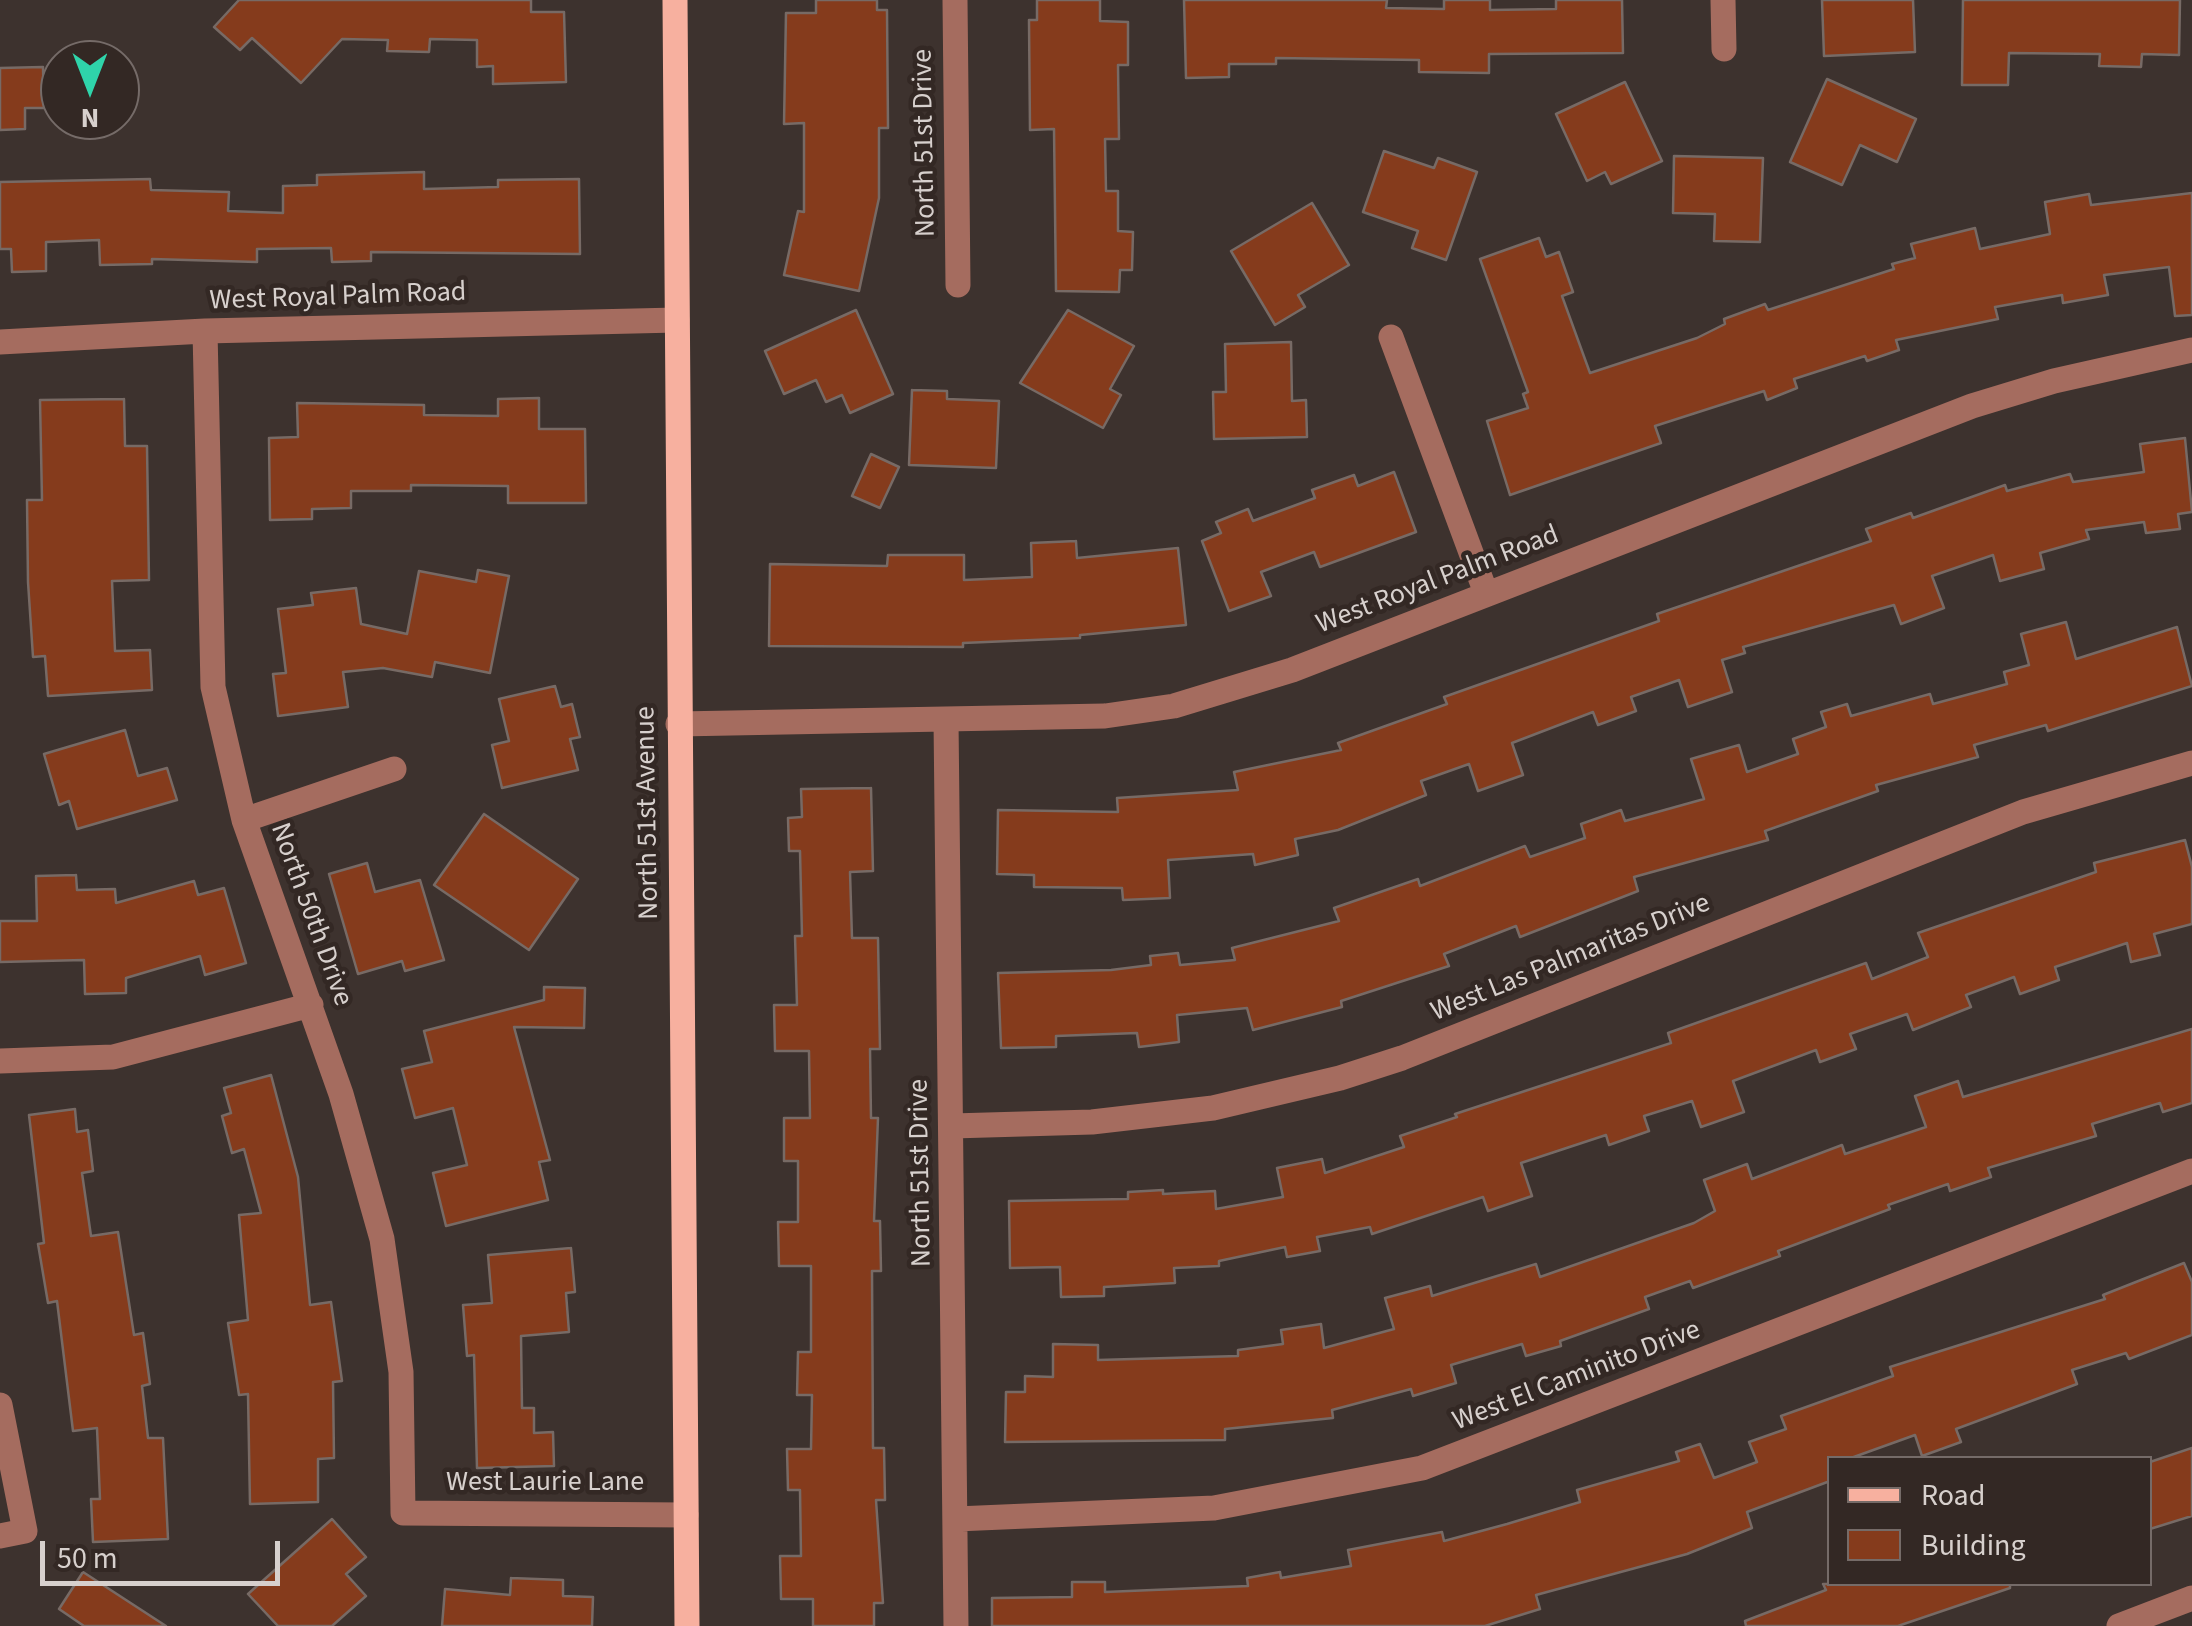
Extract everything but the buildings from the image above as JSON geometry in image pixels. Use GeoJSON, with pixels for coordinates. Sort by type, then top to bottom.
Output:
{"type":"FeatureCollection","features":[{"type":"Feature","properties":{"kind":"main road","name":"North 51st Avenue"},"geometry":{"type":"LineString","coordinates":[[675,0],[687,1626]]}},
{"type":"Feature","properties":{"kind":"street","name":"North 51st Drive"},"geometry":{"type":"LineString","coordinates":[[954,0],[958,286]]}},
{"type":"Feature","properties":{"kind":"street"},"geometry":{"type":"LineString","coordinates":[[1723,0],[1724,49]]}},
{"type":"Feature","properties":{"kind":"street","name":"West Royal Palm Road"},"geometry":{"type":"LineString","coordinates":[[0,342],[205,331],[677,320]]}},
{"type":"Feature","properties":{"kind":"street","name":"North 50th Drive"},"geometry":{"type":"LineString","coordinates":[[205,331],[213,687],[244,820],[311,1005],[366,1176],[394,1303],[401,1372],[402,1513]]}},
{"type":"Feature","properties":{"kind":"street"},"geometry":{"type":"LineString","coordinates":[[1391,336],[1486,594]]}},
{"type":"Feature","properties":{"kind":"street","name":"West Royal Palm Road"},"geometry":{"type":"LineString","coordinates":[[678,724],[1105,716],[1174,706],[1274,676],[1972,406],[2054,381],[2192,350]]}},
{"type":"Feature","properties":{"kind":"street","name":"North 51st Drive"},"geometry":{"type":"LineString","coordinates":[[946,720],[956,1626]]}},
{"type":"Feature","properties":{"kind":"street","name":"West Las Palmaritas Drive"},"geometry":{"type":"LineString","coordinates":[[952,1126],[1092,1122],[1198,1110],[1340,1078],[1402,1058],[2023,812],[2192,762]]}},
{"type":"Feature","properties":{"kind":"street"},"geometry":{"type":"LineString","coordinates":[[244,820],[394,769]]}},
{"type":"Feature","properties":{"kind":"street"},"geometry":{"type":"LineString","coordinates":[[0,1061],[113,1057],[311,1005]]}},
{"type":"Feature","properties":{"kind":"street","name":"West El Caminito Drive"},"geometry":{"type":"LineString","coordinates":[[956,1519],[1214,1508],[1422,1468],[2192,1171]]}},
{"type":"Feature","properties":{"kind":"street"},"geometry":{"type":"LineString","coordinates":[[0,1405],[13,1534]]}},
{"type":"Feature","properties":{"kind":"street","name":"West Laurie Lane"},"geometry":{"type":"LineString","coordinates":[[402,1513],[686,1515]]}},
{"type":"Feature","properties":{"kind":"street"},"geometry":{"type":"LineString","coordinates":[[2119,1626],[2192,1598]]}}]}
